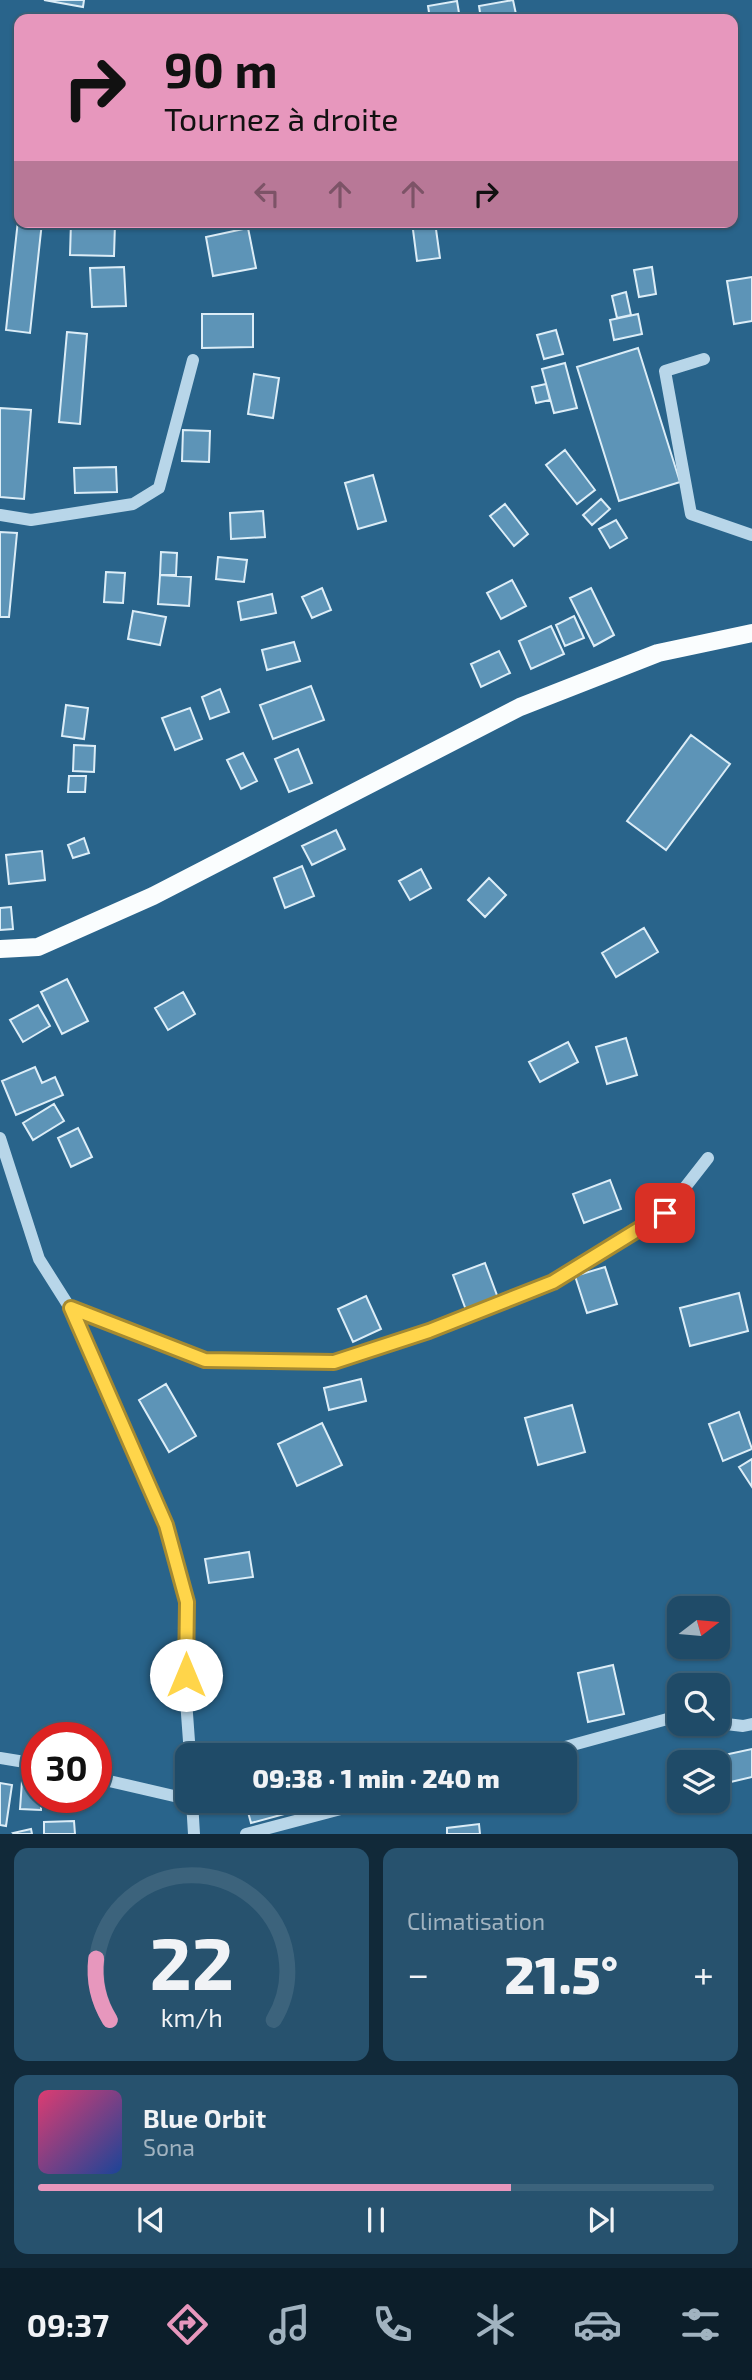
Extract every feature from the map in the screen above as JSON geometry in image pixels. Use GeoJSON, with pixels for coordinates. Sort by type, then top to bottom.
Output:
{"type":"FeatureCollection","features":[{"type":"Feature","properties":{"kind":"main road"},"geometry":{"type":"LineString","coordinates":[[0,949],[37,947],[109,917],[230,858],[288,825],[520,707],[658,653],[752,633]]}},
{"type":"Feature","properties":{"kind":"street"},"geometry":{"type":"LineString","coordinates":[[704,359],[665,371],[691,514],[752,535]]}},
{"type":"Feature","properties":{"kind":"street"},"geometry":{"type":"LineString","coordinates":[[0,514],[31,520],[133,504],[159,488],[193,360]]}},
{"type":"Feature","properties":{"kind":"street"},"geometry":{"type":"LineString","coordinates":[[0,1138],[38,1259],[71,1308],[166,1525],[187,1602],[186,1700],[189,1743]]}},
{"type":"Feature","properties":{"kind":"street"},"geometry":{"type":"LineString","coordinates":[[71,1308],[205,1360],[334,1362],[429,1331],[553,1282],[665,1213],[708,1158]]}},
{"type":"Feature","properties":{"kind":"street"},"geometry":{"type":"LineString","coordinates":[[577,1744],[667,1719]]}},
{"type":"Feature","properties":{"kind":"street"},"geometry":{"type":"LineString","coordinates":[[730,1724],[752,1724]]}},
{"type":"Feature","properties":{"kind":"street"},"geometry":{"type":"LineString","coordinates":[[0,1758],[21,1761]]}},
{"type":"Feature","properties":{"kind":"street"},"geometry":{"type":"LineString","coordinates":[[112,1782],[175,1796]]}},
{"type":"Feature","properties":{"kind":"street"},"geometry":{"type":"LineString","coordinates":[[193,1813],[194,1834]]}},
{"type":"Feature","properties":{"kind":"street"},"geometry":{"type":"LineString","coordinates":[[246,1834],[326,1813]]}},
{"type":"Feature","properties":{"kind":"building"},"geometry":{"type":"Polygon","coordinates":[[[44,0],[84,0],[83,7],[44,0]]]}},
{"type":"Feature","properties":{"kind":"building"},"geometry":{"type":"Polygon","coordinates":[[[513,0],[516,14],[480,14],[479,6],[513,0]]]}},
{"type":"Feature","properties":{"kind":"building"},"geometry":{"type":"Polygon","coordinates":[[[457,1],[459,14],[429,14],[428,6],[457,1]]]}},
{"type":"Feature","properties":{"kind":"building"},"geometry":{"type":"Polygon","coordinates":[[[17,228],[41,228],[30,333],[6,330],[17,228]]]}},
{"type":"Feature","properties":{"kind":"building"},"geometry":{"type":"Polygon","coordinates":[[[71,228],[115,228],[114,256],[70,255],[71,228]]]}},
{"type":"Feature","properties":{"kind":"building"},"geometry":{"type":"Polygon","coordinates":[[[248,228],[256,268],[213,276],[206,237],[248,228]]]}},
{"type":"Feature","properties":{"kind":"building"},"geometry":{"type":"Polygon","coordinates":[[[413,228],[436,228],[440,258],[417,261],[413,228]]]}},
{"type":"Feature","properties":{"kind":"building"},"geometry":{"type":"Polygon","coordinates":[[[124,267],[126,306],[92,307],[90,268],[124,267]]]}},
{"type":"Feature","properties":{"kind":"building"},"geometry":{"type":"Polygon","coordinates":[[[652,267],[656,294],[639,297],[634,270],[652,267]]]}},
{"type":"Feature","properties":{"kind":"building"},"geometry":{"type":"Polygon","coordinates":[[[752,277],[752,321],[734,324],[727,281],[752,277]]]}},
{"type":"Feature","properties":{"kind":"building"},"geometry":{"type":"Polygon","coordinates":[[[626,292],[631,315],[617,318],[612,296],[626,292]]]}},
{"type":"Feature","properties":{"kind":"building"},"geometry":{"type":"Polygon","coordinates":[[[202,314],[253,314],[253,347],[202,348],[202,314]]]}},
{"type":"Feature","properties":{"kind":"building"},"geometry":{"type":"Polygon","coordinates":[[[638,314],[642,334],[614,340],[610,320],[638,314]]]}},
{"type":"Feature","properties":{"kind":"building"},"geometry":{"type":"Polygon","coordinates":[[[556,330],[563,354],[544,359],[537,335],[556,330]]]}},
{"type":"Feature","properties":{"kind":"building"},"geometry":{"type":"Polygon","coordinates":[[[67,332],[87,334],[80,424],[59,422],[67,332]]]}},
{"type":"Feature","properties":{"kind":"building"},"geometry":{"type":"Polygon","coordinates":[[[638,348],[680,482],[619,501],[577,367],[638,348]]]}},
{"type":"Feature","properties":{"kind":"building"},"geometry":{"type":"Polygon","coordinates":[[[565,363],[577,408],[554,413],[542,369],[565,363]]]}},
{"type":"Feature","properties":{"kind":"building"},"geometry":{"type":"Polygon","coordinates":[[[254,374],[279,378],[273,418],[248,414],[254,374]]]}},
{"type":"Feature","properties":{"kind":"building"},"geometry":{"type":"Polygon","coordinates":[[[546,384],[550,400],[536,403],[532,387],[546,384]]]}},
{"type":"Feature","properties":{"kind":"building"},"geometry":{"type":"Polygon","coordinates":[[[0,408],[31,410],[24,499],[0,497],[0,408]]]}},
{"type":"Feature","properties":{"kind":"building"},"geometry":{"type":"Polygon","coordinates":[[[183,430],[210,431],[209,462],[182,461],[183,430]]]}},
{"type":"Feature","properties":{"kind":"building"},"geometry":{"type":"Polygon","coordinates":[[[565,450],[595,490],[577,504],[546,465],[565,450]]]}},
{"type":"Feature","properties":{"kind":"building"},"geometry":{"type":"Polygon","coordinates":[[[116,467],[117,492],[75,493],[74,468],[116,467]]]}},
{"type":"Feature","properties":{"kind":"building"},"geometry":{"type":"Polygon","coordinates":[[[373,475],[386,521],[358,529],[345,483],[373,475]]]}},
{"type":"Feature","properties":{"kind":"building"},"geometry":{"type":"Polygon","coordinates":[[[601,499],[610,509],[592,525],[583,515],[601,499]]]}},
{"type":"Feature","properties":{"kind":"building"},"geometry":{"type":"Polygon","coordinates":[[[505,504],[528,534],[514,546],[490,516],[505,504]]]}},
{"type":"Feature","properties":{"kind":"building"},"geometry":{"type":"Polygon","coordinates":[[[263,511],[265,537],[231,539],[230,513],[263,511]]]}},
{"type":"Feature","properties":{"kind":"building"},"geometry":{"type":"Polygon","coordinates":[[[616,520],[627,538],[610,548],[599,529],[616,520]]]}},
{"type":"Feature","properties":{"kind":"building"},"geometry":{"type":"Polygon","coordinates":[[[0,532],[17,533],[9,617],[0,617],[0,532]]]}},
{"type":"Feature","properties":{"kind":"building"},"geometry":{"type":"Polygon","coordinates":[[[161,552],[177,553],[176,575],[160,575],[161,552]]]}},
{"type":"Feature","properties":{"kind":"building"},"geometry":{"type":"Polygon","coordinates":[[[218,557],[247,560],[244,582],[216,579],[218,557]]]}},
{"type":"Feature","properties":{"kind":"building"},"geometry":{"type":"Polygon","coordinates":[[[106,572],[125,573],[123,603],[104,602],[106,572]]]}},
{"type":"Feature","properties":{"kind":"building"},"geometry":{"type":"Polygon","coordinates":[[[160,575],[191,577],[189,606],[158,604],[160,575]]]}},
{"type":"Feature","properties":{"kind":"building"},"geometry":{"type":"Polygon","coordinates":[[[512,580],[526,606],[501,619],[487,593],[512,580]]]}},
{"type":"Feature","properties":{"kind":"building"},"geometry":{"type":"Polygon","coordinates":[[[322,588],[331,610],[312,618],[302,597],[322,588]]]}},
{"type":"Feature","properties":{"kind":"building"},"geometry":{"type":"Polygon","coordinates":[[[591,588],[614,635],[594,646],[570,598],[591,588]]]}},
{"type":"Feature","properties":{"kind":"building"},"geometry":{"type":"Polygon","coordinates":[[[272,594],[276,613],[241,620],[238,602],[272,594]]]}},
{"type":"Feature","properties":{"kind":"building"},"geometry":{"type":"Polygon","coordinates":[[[133,611],[166,617],[160,645],[128,639],[133,611]]]}},
{"type":"Feature","properties":{"kind":"building"},"geometry":{"type":"Polygon","coordinates":[[[574,616],[584,638],[565,646],[556,625],[574,616]]]}},
{"type":"Feature","properties":{"kind":"building"},"geometry":{"type":"Polygon","coordinates":[[[551,626],[564,654],[531,669],[519,641],[551,626]]]}},
{"type":"Feature","properties":{"kind":"building"},"geometry":{"type":"Polygon","coordinates":[[[294,642],[300,661],[267,670],[262,650],[294,642]]]}},
{"type":"Feature","properties":{"kind":"building"},"geometry":{"type":"Polygon","coordinates":[[[499,651],[510,673],[481,687],[471,664],[499,651]]]}},
{"type":"Feature","properties":{"kind":"building"},"geometry":{"type":"Polygon","coordinates":[[[311,686],[324,720],[273,739],[260,705],[311,686]]]}},
{"type":"Feature","properties":{"kind":"building"},"geometry":{"type":"Polygon","coordinates":[[[220,689],[229,712],[210,719],[202,697],[220,689]]]}},
{"type":"Feature","properties":{"kind":"building"},"geometry":{"type":"Polygon","coordinates":[[[66,705],[88,708],[84,739],[62,736],[66,705]]]}},
{"type":"Feature","properties":{"kind":"building"},"geometry":{"type":"Polygon","coordinates":[[[190,708],[202,739],[175,750],[162,718],[190,708]]]}},
{"type":"Feature","properties":{"kind":"building"},"geometry":{"type":"Polygon","coordinates":[[[691,735],[730,764],[666,850],[627,821],[691,735]]]}},
{"type":"Feature","properties":{"kind":"building"},"geometry":{"type":"Polygon","coordinates":[[[74,745],[95,746],[94,772],[73,771],[74,745]]]}},
{"type":"Feature","properties":{"kind":"building"},"geometry":{"type":"Polygon","coordinates":[[[298,749],[312,783],[289,792],[275,759],[298,749]]]}},
{"type":"Feature","properties":{"kind":"building"},"geometry":{"type":"Polygon","coordinates":[[[243,753],[257,781],[241,789],[227,760],[243,753]]]}},
{"type":"Feature","properties":{"kind":"building"},"geometry":{"type":"Polygon","coordinates":[[[69,776],[86,776],[85,792],[68,792],[69,776]]]}},
{"type":"Feature","properties":{"kind":"building"},"geometry":{"type":"Polygon","coordinates":[[[336,830],[345,849],[312,865],[302,846],[336,830]]]}},
{"type":"Feature","properties":{"kind":"building"},"geometry":{"type":"Polygon","coordinates":[[[84,838],[89,853],[73,858],[68,845],[84,838]]]}},
{"type":"Feature","properties":{"kind":"building"},"geometry":{"type":"Polygon","coordinates":[[[42,851],[45,880],[9,884],[6,855],[42,851]]]}},
{"type":"Feature","properties":{"kind":"building"},"geometry":{"type":"Polygon","coordinates":[[[302,866],[314,896],[285,908],[274,878],[302,866]]]}},
{"type":"Feature","properties":{"kind":"building"},"geometry":{"type":"Polygon","coordinates":[[[421,869],[431,888],[410,900],[399,881],[421,869]]]}},
{"type":"Feature","properties":{"kind":"building"},"geometry":{"type":"Polygon","coordinates":[[[489,878],[506,895],[485,917],[468,900],[489,878]]]}},
{"type":"Feature","properties":{"kind":"building"},"geometry":{"type":"Polygon","coordinates":[[[11,907],[13,929],[0,930],[0,908],[11,907]]]}},
{"type":"Feature","properties":{"kind":"building"},"geometry":{"type":"Polygon","coordinates":[[[644,928],[658,952],[616,977],[602,953],[644,928]]]}},
{"type":"Feature","properties":{"kind":"building"},"geometry":{"type":"Polygon","coordinates":[[[67,979],[88,1021],[62,1034],[41,992],[67,979]]]}},
{"type":"Feature","properties":{"kind":"building"},"geometry":{"type":"Polygon","coordinates":[[[183,992],[195,1014],[168,1030],[155,1008],[183,992]]]}},
{"type":"Feature","properties":{"kind":"building"},"geometry":{"type":"Polygon","coordinates":[[[38,1005],[50,1026],[23,1042],[10,1020],[38,1005]]]}},
{"type":"Feature","properties":{"kind":"building"},"geometry":{"type":"Polygon","coordinates":[[[626,1038],[637,1075],[607,1084],[596,1047],[626,1038]]]}},
{"type":"Feature","properties":{"kind":"building"},"geometry":{"type":"Polygon","coordinates":[[[568,1042],[578,1062],[540,1082],[529,1062],[568,1042]]]}},
{"type":"Feature","properties":{"kind":"building"},"geometry":{"type":"Polygon","coordinates":[[[35,1067],[42,1083],[55,1077],[63,1095],[16,1115],[2,1081],[35,1067]]]}},
{"type":"Feature","properties":{"kind":"building"},"geometry":{"type":"Polygon","coordinates":[[[54,1104],[64,1121],[33,1140],[23,1123],[54,1104]]]}},
{"type":"Feature","properties":{"kind":"building"},"geometry":{"type":"Polygon","coordinates":[[[78,1128],[92,1157],[71,1167],[58,1138],[78,1128]]]}},
{"type":"Feature","properties":{"kind":"building"},"geometry":{"type":"Polygon","coordinates":[[[610,1180],[621,1209],[584,1223],[573,1194],[610,1180]]]}},
{"type":"Feature","properties":{"kind":"building"},"geometry":{"type":"Polygon","coordinates":[[[485,1263],[498,1298],[466,1310],[453,1275],[485,1263]]]}},
{"type":"Feature","properties":{"kind":"building"},"geometry":{"type":"Polygon","coordinates":[[[605,1267],[617,1304],[587,1313],[575,1276],[605,1267]]]}},
{"type":"Feature","properties":{"kind":"building"},"geometry":{"type":"Polygon","coordinates":[[[739,1293],[748,1331],[690,1346],[680,1308],[739,1293]]]}},
{"type":"Feature","properties":{"kind":"building"},"geometry":{"type":"Polygon","coordinates":[[[366,1296],[381,1329],[353,1342],[338,1309],[366,1296]]]}},
{"type":"Feature","properties":{"kind":"building"},"geometry":{"type":"Polygon","coordinates":[[[361,1379],[366,1401],[329,1410],[324,1388],[361,1379]]]}},
{"type":"Feature","properties":{"kind":"building"},"geometry":{"type":"Polygon","coordinates":[[[166,1384],[196,1436],[169,1452],[139,1400],[166,1384]]]}},
{"type":"Feature","properties":{"kind":"building"},"geometry":{"type":"Polygon","coordinates":[[[572,1405],[585,1452],[538,1465],[525,1418],[572,1405]]]}},
{"type":"Feature","properties":{"kind":"building"},"geometry":{"type":"Polygon","coordinates":[[[739,1412],[752,1449],[723,1461],[709,1424],[739,1412]]]}},
{"type":"Feature","properties":{"kind":"building"},"geometry":{"type":"Polygon","coordinates":[[[322,1423],[342,1465],[297,1486],[278,1444],[322,1423]]]}},
{"type":"Feature","properties":{"kind":"building"},"geometry":{"type":"Polygon","coordinates":[[[752,1459],[752,1487],[739,1467],[752,1459]]]}},
{"type":"Feature","properties":{"kind":"building"},"geometry":{"type":"Polygon","coordinates":[[[249,1552],[253,1577],[209,1583],[205,1559],[249,1552]]]}},
{"type":"Feature","properties":{"kind":"building"},"geometry":{"type":"Polygon","coordinates":[[[613,1665],[624,1714],[588,1722],[578,1673],[613,1665]]]}},
{"type":"Feature","properties":{"kind":"building"},"geometry":{"type":"Polygon","coordinates":[[[752,1749],[752,1777],[730,1782],[730,1754],[752,1749]]]}},
{"type":"Feature","properties":{"kind":"building"},"geometry":{"type":"Polygon","coordinates":[[[0,1783],[12,1785],[6,1826],[0,1825],[0,1783]]]}},
{"type":"Feature","properties":{"kind":"building"},"geometry":{"type":"Polygon","coordinates":[[[248,1813],[288,1813],[251,1823],[248,1813]]]}},
{"type":"Feature","properties":{"kind":"building"},"geometry":{"type":"Polygon","coordinates":[[[74,1821],[75,1834],[44,1834],[44,1822],[74,1821]]]}},
{"type":"Feature","properties":{"kind":"building"},"geometry":{"type":"Polygon","coordinates":[[[479,1824],[480,1834],[447,1834],[447,1828],[479,1824]]]}},
{"type":"Feature","properties":{"kind":"building"},"geometry":{"type":"Polygon","coordinates":[[[31,1829],[32,1834],[13,1833],[31,1829]]]}},
{"type":"Feature","properties":{"kind":"route"},"geometry":{"type":"LineString","coordinates":[[186,1675],[187,1602],[166,1525],[71,1308],[205,1360],[334,1362],[429,1331],[553,1282],[665,1213]]}}]}
